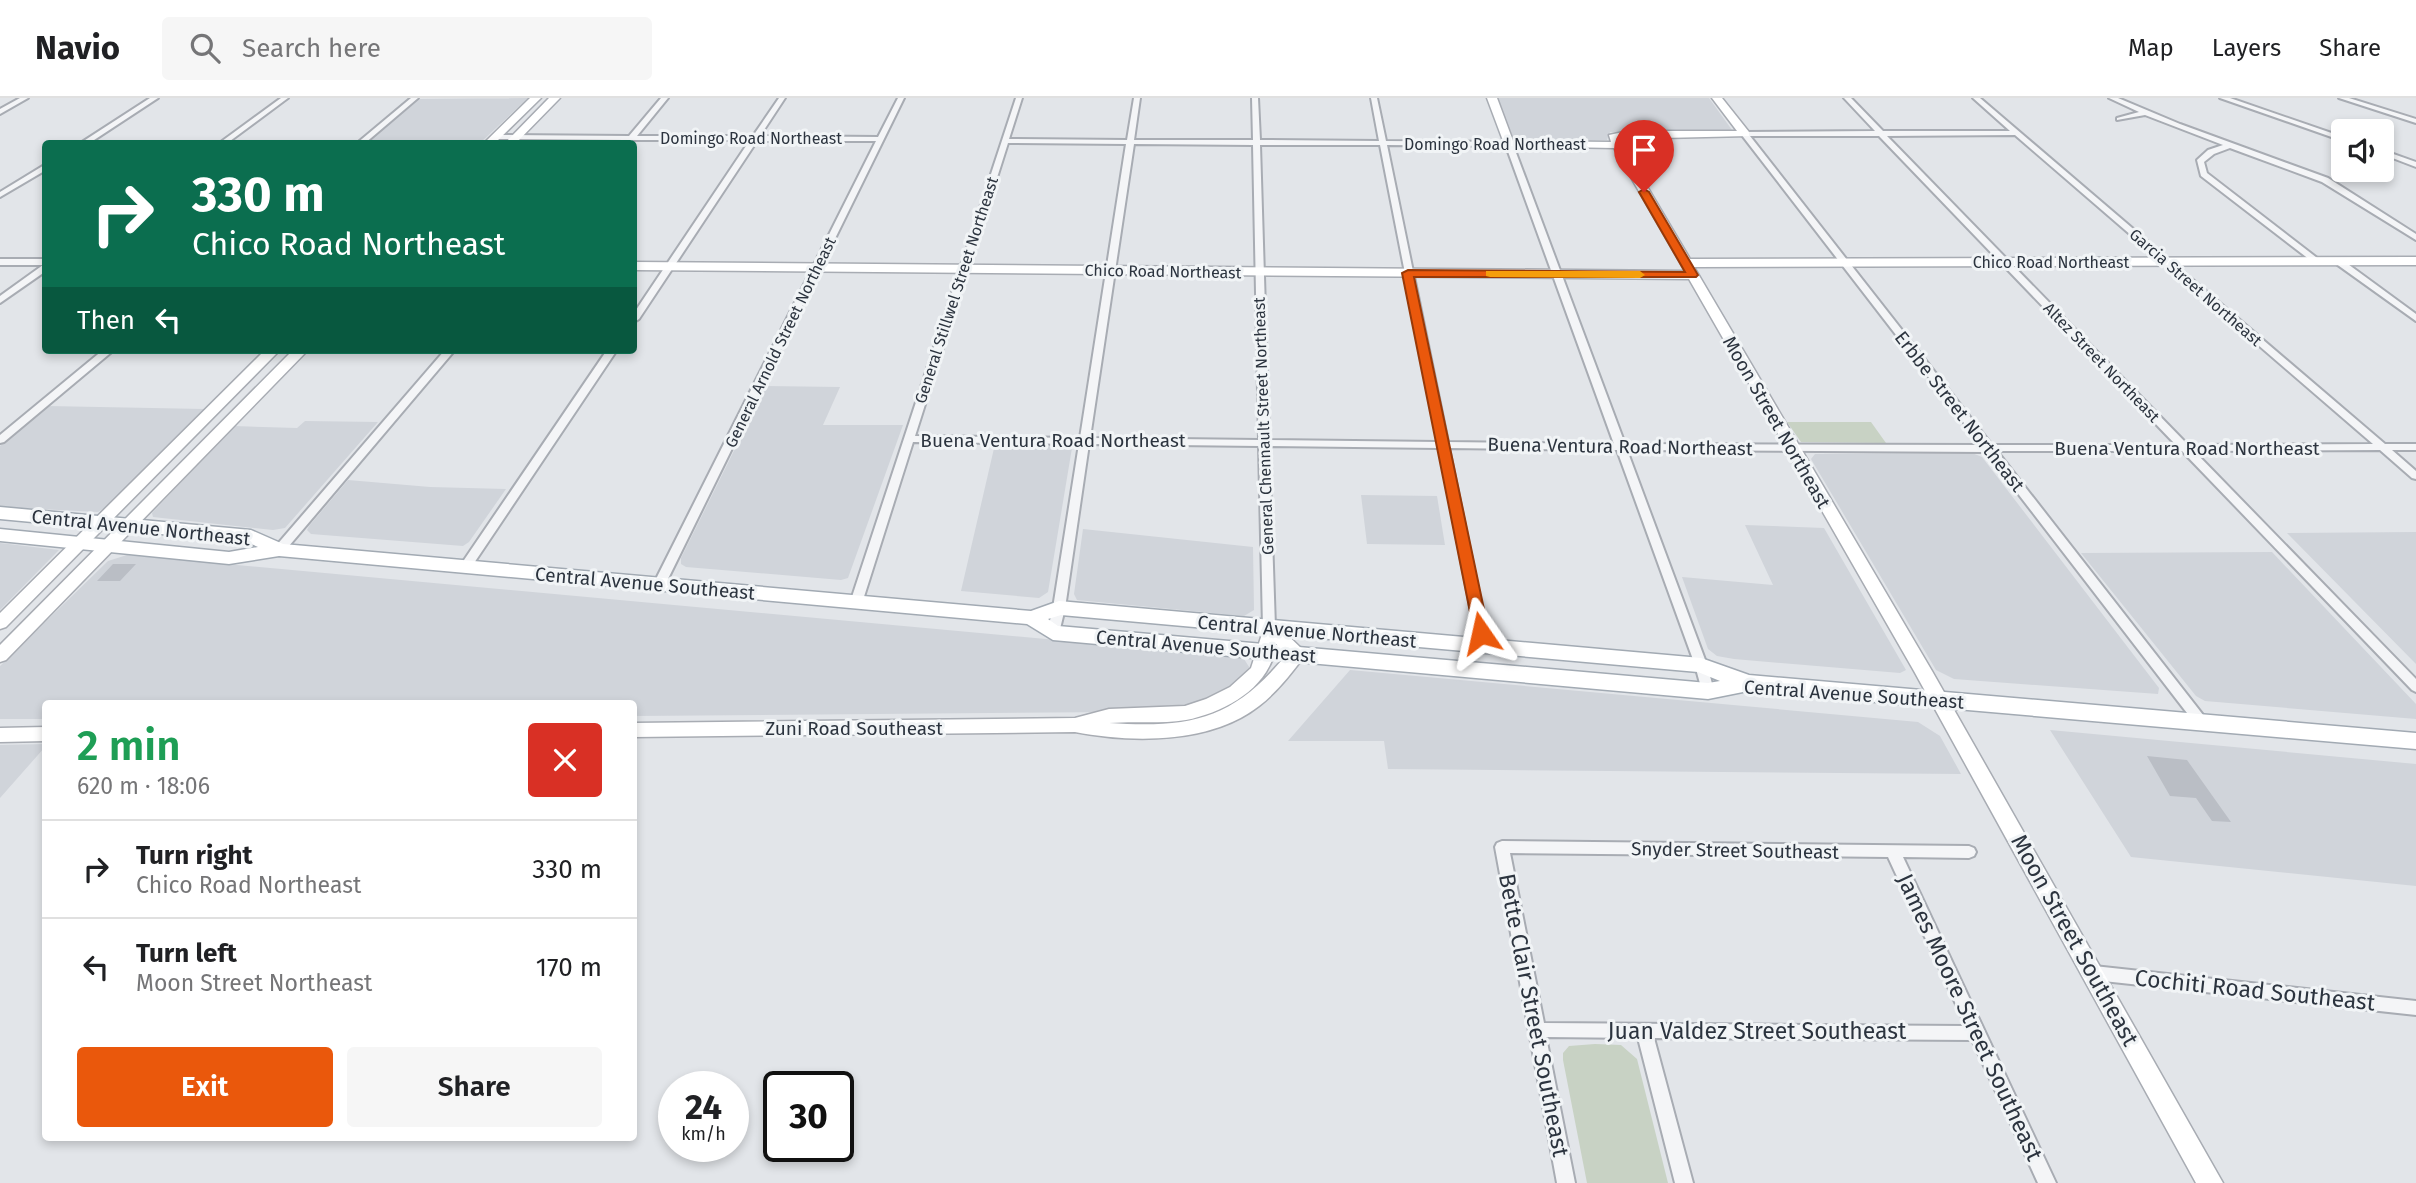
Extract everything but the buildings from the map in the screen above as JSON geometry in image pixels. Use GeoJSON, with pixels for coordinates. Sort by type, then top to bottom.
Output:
{"type":"FeatureCollection","features":[{"type":"Feature","properties":{"kind":"main road","name":"Central Avenue Northeast"},"geometry":{"type":"LineString","coordinates":[[0,513],[251,536],[279,550]]}},
{"type":"Feature","properties":{"kind":"main road","name":"Central Avenue Southeast"},"geometry":{"type":"LineString","coordinates":[[0,535],[229,558],[279,550],[1032,618]]}},
{"type":"Feature","properties":{"kind":"main road","name":"Central Avenue Northeast"},"geometry":{"type":"LineString","coordinates":[[1032,618],[1059,608],[1701,665],[1748,683]]}},
{"type":"Feature","properties":{"kind":"main road"},"geometry":{"type":"LineString","coordinates":[[1032,618],[1053,633]]}},
{"type":"Feature","properties":{"kind":"main road","name":"Central Avenue Southeast"},"geometry":{"type":"LineString","coordinates":[[1053,633],[1708,691],[1748,683],[2416,741]]}},
{"type":"Feature","properties":{"kind":"street"},"geometry":{"type":"LineString","coordinates":[[0,112],[25,98]]}},
{"type":"Feature","properties":{"kind":"street"},"geometry":{"type":"LineString","coordinates":[[88,140],[155,98]]}},
{"type":"Feature","properties":{"kind":"street"},"geometry":{"type":"LineString","coordinates":[[226,140],[285,98]]}},
{"type":"Feature","properties":{"kind":"street"},"geometry":{"type":"LineString","coordinates":[[364,140],[415,98]]}},
{"type":"Feature","properties":{"kind":"street"},"geometry":{"type":"LineString","coordinates":[[492,140],[536,98]]}},
{"type":"Feature","properties":{"kind":"street"},"geometry":{"type":"LineString","coordinates":[[512,140],[555,98]]}},
{"type":"Feature","properties":{"kind":"street"},"geometry":{"type":"LineString","coordinates":[[629,140],[665,98]]}},
{"type":"Feature","properties":{"kind":"street"},"geometry":{"type":"LineString","coordinates":[[637,314],[782,98]]}},
{"type":"Feature","properties":{"kind":"street","name":"General Arnold Street Northeast"},"geometry":{"type":"LineString","coordinates":[[659,585],[901,98]]}},
{"type":"Feature","properties":{"kind":"street","name":"General Stillwel Street Northeast"},"geometry":{"type":"LineString","coordinates":[[856,603],[1019,98]]}},
{"type":"Feature","properties":{"kind":"street"},"geometry":{"type":"LineString","coordinates":[[1053,633],[1137,98]]}},
{"type":"Feature","properties":{"kind":"street","name":"General Chennault Street Northeast"},"geometry":{"type":"LineString","coordinates":[[1255,98],[1269,627]]}},
{"type":"Feature","properties":{"kind":"street"},"geometry":{"type":"LineString","coordinates":[[1374,98],[1484,647]]}},
{"type":"Feature","properties":{"kind":"street"},"geometry":{"type":"LineString","coordinates":[[1492,98],[1701,665],[1708,691]]}},
{"type":"Feature","properties":{"kind":"street","name":"Erbbe Street Northeast"},"geometry":{"type":"LineString","coordinates":[[1717,98],[2202,723]]}},
{"type":"Feature","properties":{"kind":"street","name":"Altez Street Northeast"},"geometry":{"type":"LineString","coordinates":[[1847,98],[2416,687]]}},
{"type":"Feature","properties":{"kind":"street","name":"Garcia Street Northeast"},"geometry":{"type":"LineString","coordinates":[[1976,98],[2416,476]]}},
{"type":"Feature","properties":{"kind":"street"},"geometry":{"type":"LineString","coordinates":[[2112,98],[2144,113],[2325,180],[2416,238]]}},
{"type":"Feature","properties":{"kind":"street"},"geometry":{"type":"LineString","coordinates":[[2223,98],[2331,135]]}},
{"type":"Feature","properties":{"kind":"street"},"geometry":{"type":"LineString","coordinates":[[2342,98],[2416,121]]}},
{"type":"Feature","properties":{"kind":"street"},"geometry":{"type":"LineString","coordinates":[[2119,119],[2144,113]]}},
{"type":"Feature","properties":{"kind":"street","name":"Domingo Road Northeast"},"geometry":{"type":"LineString","coordinates":[[1005,141],[1615,145],[1613,137],[1622,135],[2016,133]]}},
{"type":"Feature","properties":{"kind":"street","name":"Domingo Road Northeast"},"geometry":{"type":"LineString","coordinates":[[637,141],[880,139]]}},
{"type":"Feature","properties":{"kind":"street","name":"Domingo Road Northeast"},"geometry":{"type":"LineString","coordinates":[[492,140],[512,140]]}},
{"type":"Feature","properties":{"kind":"street","name":"Moon Street Northeast"},"geometry":{"type":"LineString","coordinates":[[1615,145],[1939,699]]}},
{"type":"Feature","properties":{"kind":"street"},"geometry":{"type":"LineString","coordinates":[[2230,145],[2204,156],[2200,162],[2204,174],[2317,261]]}},
{"type":"Feature","properties":{"kind":"street"},"geometry":{"type":"LineString","coordinates":[[2394,157],[2416,165]]}},
{"type":"Feature","properties":{"kind":"street"},"geometry":{"type":"LineString","coordinates":[[0,195],[42,169]]}},
{"type":"Feature","properties":{"kind":"street"},"geometry":{"type":"LineString","coordinates":[[2338,261],[2416,318]]}},
{"type":"Feature","properties":{"kind":"street","name":"Chico Road Northeast"},"geometry":{"type":"LineString","coordinates":[[637,266],[1556,274],[1844,262],[2416,261]]}},
{"type":"Feature","properties":{"kind":"street"},"geometry":{"type":"LineString","coordinates":[[0,262],[42,265]]}},
{"type":"Feature","properties":{"kind":"street"},"geometry":{"type":"LineString","coordinates":[[0,300],[42,268]]}},
{"type":"Feature","properties":{"kind":"street"},"geometry":{"type":"LineString","coordinates":[[0,440],[104,354]]}},
{"type":"Feature","properties":{"kind":"street"},"geometry":{"type":"LineString","coordinates":[[0,623],[269,354]]}},
{"type":"Feature","properties":{"kind":"street"},"geometry":{"type":"LineString","coordinates":[[0,656],[296,354]]}},
{"type":"Feature","properties":{"kind":"street"},"geometry":{"type":"LineString","coordinates":[[279,550],[447,354]]}},
{"type":"Feature","properties":{"kind":"street"},"geometry":{"type":"LineString","coordinates":[[466,566],[609,354]]}},
{"type":"Feature","properties":{"kind":"street","name":"Buena Ventura Road Northeast"},"geometry":{"type":"LineString","coordinates":[[908,439],[1792,449],[2416,447]]}},
{"type":"Feature","properties":{"kind":"street"},"geometry":{"type":"LineString","coordinates":[[1269,627],[1297,654]]}},
{"type":"Feature","properties":{"kind":"street","name":"Zuni Road Southeast"},"geometry":{"type":"LineString","coordinates":[[1075,725],[1110,716],[1185,713],[1213,704],[1236,692],[1259,671],[1266,651],[1269,627]]}},
{"type":"Feature","properties":{"kind":"street","name":"Zuni Road Southeast"},"geometry":{"type":"LineString","coordinates":[[637,730],[1075,725],[1105,731],[1207,726],[1225,719],[1258,698],[1297,654]]}},
{"type":"Feature","properties":{"kind":"street","name":"Moon Street Southeast"},"geometry":{"type":"LineString","coordinates":[[1939,699],[2210,1183]]}},
{"type":"Feature","properties":{"kind":"street"},"geometry":{"type":"LineString","coordinates":[[0,735],[42,734]]}},
{"type":"Feature","properties":{"kind":"street","name":"Snyder Street Southeast"},"geometry":{"type":"LineString","coordinates":[[1502,847],[1969,852]]}},
{"type":"Feature","properties":{"kind":"street","name":"Bette Clair Street Southeast"},"geometry":{"type":"LineString","coordinates":[[1502,847],[1566,1183]]}},
{"type":"Feature","properties":{"kind":"street","name":"James Moore Street Southeast"},"geometry":{"type":"LineString","coordinates":[[1893,852],[2047,1183]]}},
{"type":"Feature","properties":{"kind":"street","name":"Cochiti Road Southeast"},"geometry":{"type":"LineString","coordinates":[[2094,973],[2416,1008]]}},
{"type":"Feature","properties":{"kind":"street","name":"Juan Valdez Street Southeast"},"geometry":{"type":"LineString","coordinates":[[1536,1030],[1977,1033]]}},
{"type":"Feature","properties":{"kind":"street"},"geometry":{"type":"LineString","coordinates":[[1644,1030],[1684,1183]]}},
{"type":"Feature","properties":{"kind":"shaded area"},"geometry":{"type":"Polygon","coordinates":[[[528,98],[483,140],[370,140],[420,99],[528,98]]]}},
{"type":"Feature","properties":{"kind":"shaded area"},"geometry":{"type":"Polygon","coordinates":[[[1497,98],[1709,98],[1732,130],[1610,132],[1607,140],[1514,140],[1497,98]]]}},
{"type":"Feature","properties":{"kind":"shaded area"},"geometry":{"type":"Polygon","coordinates":[[[766,386],[840,387],[823,425],[903,425],[848,578],[841,580],[686,567],[681,564],[681,558],[766,386]]]}},
{"type":"Feature","properties":{"kind":"shaded area"},"geometry":{"type":"Polygon","coordinates":[[[47,406],[204,409],[108,506],[98,512],[0,507],[0,446],[47,406]]]}},
{"type":"Feature","properties":{"kind":"shaded area"},"geometry":{"type":"Polygon","coordinates":[[[305,421],[378,422],[285,528],[273,530],[153,517],[152,513],[234,426],[297,428],[305,421]]]}},
{"type":"Feature","properties":{"kind":"shaded area"},"geometry":{"type":"Polygon","coordinates":[[[995,444],[1064,444],[1072,448],[1048,592],[1039,598],[961,591],[995,444]]]}},
{"type":"Feature","properties":{"kind":"shaded area"},"geometry":{"type":"Polygon","coordinates":[[[1972,453],[1982,457],[2159,688],[2158,694],[1954,679],[1936,670],[1811,459],[1815,454],[1972,453]]]}},
{"type":"Feature","properties":{"kind":"shaded area"},"geometry":{"type":"Polygon","coordinates":[[[348,480],[430,487],[506,489],[469,542],[463,546],[311,534],[307,530],[309,526],[348,480]]]}},
{"type":"Feature","properties":{"kind":"shaded area"},"geometry":{"type":"Polygon","coordinates":[[[1361,495],[1437,496],[1445,545],[1367,544],[1361,495]]]}},
{"type":"Feature","properties":{"kind":"shaded area"},"geometry":{"type":"Polygon","coordinates":[[[1745,525],[1824,528],[1906,670],[1900,673],[1734,659],[1717,656],[1708,649],[1682,577],[1773,585],[1745,525]]]}},
{"type":"Feature","properties":{"kind":"shaded area"},"geometry":{"type":"Polygon","coordinates":[[[1083,529],[1253,547],[1254,610],[1244,616],[1077,600],[1074,594],[1083,529]]]}},
{"type":"Feature","properties":{"kind":"shaded area"},"geometry":{"type":"Polygon","coordinates":[[[2416,532],[2416,664],[2287,533],[2416,532]]]}},
{"type":"Feature","properties":{"kind":"shaded area"},"geometry":{"type":"Polygon","coordinates":[[[0,543],[59,550],[0,610],[0,543]]]}},
{"type":"Feature","properties":{"kind":"shaded area"},"geometry":{"type":"Polygon","coordinates":[[[2272,552],[2416,704],[2416,719],[2205,701],[2196,696],[2081,553],[2272,552]]]}},
{"type":"Feature","properties":{"kind":"shaded area"},"geometry":{"type":"Polygon","coordinates":[[[127,555],[1232,656],[1244,659],[1251,670],[1229,691],[1193,706],[1117,712],[637,716],[637,700],[42,700],[42,719],[0,719],[0,666],[108,561],[127,555]]]}},
{"type":"Feature","properties":{"kind":"shaded area"},"geometry":{"type":"Polygon","coordinates":[[[1350,670],[1918,722],[1940,736],[1961,774],[1388,769],[1384,741],[1288,741],[1350,670]]]}},
{"type":"Feature","properties":{"kind":"shaded area"},"geometry":{"type":"Polygon","coordinates":[[[2050,730],[2416,764],[2416,886],[2131,857],[2050,730]]]}},
{"type":"Feature","properties":{"kind":"shaded area"},"geometry":{"type":"Polygon","coordinates":[[[42,744],[42,750],[0,798],[0,745],[42,744]]]}},
{"type":"Feature","properties":{"kind":"green space"},"geometry":{"type":"Polygon","coordinates":[[[1787,422],[1871,422],[1886,443],[1801,442],[1787,422]]]}},
{"type":"Feature","properties":{"kind":"green space"},"geometry":{"type":"Polygon","coordinates":[[[1621,1045],[1637,1059],[1668,1183],[1587,1183],[1563,1053],[1569,1046],[1621,1045]]]}},
{"type":"Feature","properties":{"kind":"slow traffic"},"geometry":{"type":"LineString","coordinates":[[1490,274],[1640,275]]}},
{"type":"Feature","properties":{"kind":"route"},"geometry":{"type":"LineString","coordinates":[[1481,633],[1408,273],[1692,275],[1644,192]]}}]}
